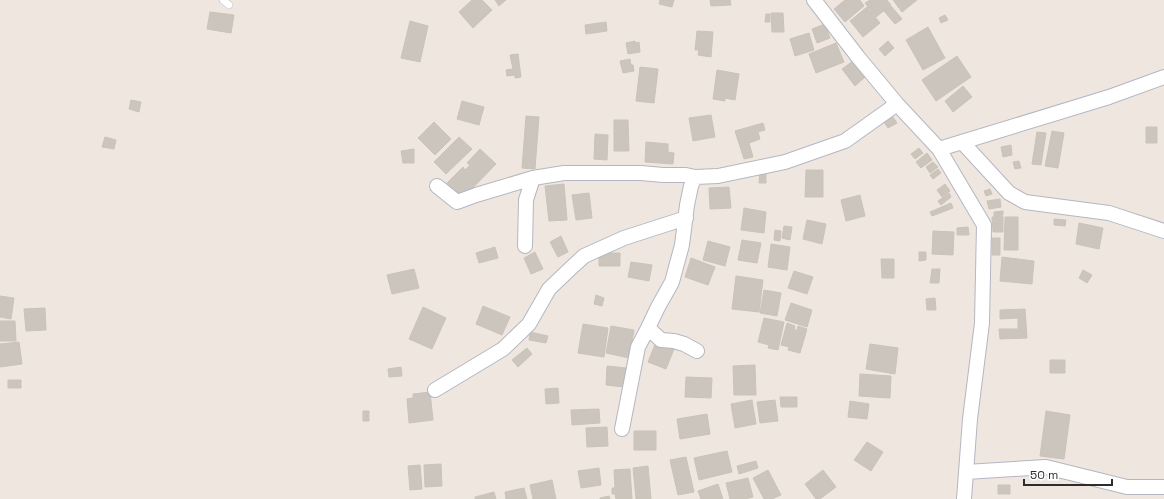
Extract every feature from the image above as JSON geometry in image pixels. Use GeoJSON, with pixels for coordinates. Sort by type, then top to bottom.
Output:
{"type":"FeatureCollection","features":[{"type":"Feature","properties":{"kind":"street"},"geometry":{"type":"LineString","coordinates":[[814,0],[897,104],[938,149],[984,225],[982,323],[970,419],[964,499]]}},
{"type":"Feature","properties":{"kind":"street"},"geometry":{"type":"LineString","coordinates":[[938,149],[1109,97],[1164,77]]}},
{"type":"Feature","properties":{"kind":"street"},"geometry":{"type":"LineString","coordinates":[[437,186],[457,202],[532,178],[564,172],[641,173],[686,175],[695,177],[718,176],[786,162],[845,141],[897,104]]}},
{"type":"Feature","properties":{"kind":"street"},"geometry":{"type":"LineString","coordinates":[[962,142],[1009,193],[1025,202],[1110,213],[1164,231]]}},
{"type":"Feature","properties":{"kind":"street"},"geometry":{"type":"LineString","coordinates":[[622,429],[638,347],[672,282],[682,245],[691,186],[695,177]]}},
{"type":"Feature","properties":{"kind":"street"},"geometry":{"type":"LineString","coordinates":[[525,246],[526,200],[532,178]]}},
{"type":"Feature","properties":{"kind":"street"},"geometry":{"type":"LineString","coordinates":[[435,390],[503,349],[529,324],[549,289],[584,256],[624,238],[686,218]]}},
{"type":"Feature","properties":{"kind":"street"},"geometry":{"type":"LineString","coordinates":[[648,328],[661,340],[679,343],[697,351]]}},
{"type":"Feature","properties":{"kind":"street"},"geometry":{"type":"LineString","coordinates":[[966,472],[1046,466],[1127,487],[1164,487]]}},
{"type":"Feature","properties":{"kind":"building"},"geometry":{"type":"Polygon","coordinates":[[[472,0],[482,0],[492,10],[473,28],[459,12],[472,0]]]}},
{"type":"Feature","properties":{"kind":"building"},"geometry":{"type":"Polygon","coordinates":[[[495,0],[506,0],[499,6],[495,0]]]}},
{"type":"Feature","properties":{"kind":"building"},"geometry":{"type":"Polygon","coordinates":[[[660,0],[674,0],[672,7],[659,4],[660,0]]]}},
{"type":"Feature","properties":{"kind":"building"},"geometry":{"type":"Polygon","coordinates":[[[710,0],[730,0],[731,5],[711,6],[710,0]]]}},
{"type":"Feature","properties":{"kind":"building"},"geometry":{"type":"Polygon","coordinates":[[[845,0],[860,0],[864,6],[845,22],[834,9],[845,0]]]}},
{"type":"Feature","properties":{"kind":"building"},"geometry":{"type":"Polygon","coordinates":[[[870,0],[887,0],[891,5],[876,17],[865,3],[870,0]]]}},
{"type":"Feature","properties":{"kind":"building"},"geometry":{"type":"Polygon","coordinates":[[[893,0],[917,0],[902,12],[893,0]]]}},
{"type":"Feature","properties":{"kind":"building"},"geometry":{"type":"Polygon","coordinates":[[[891,6],[902,19],[895,24],[884,11],[891,6]]]}},
{"type":"Feature","properties":{"kind":"building"},"geometry":{"type":"Polygon","coordinates":[[[867,7],[880,23],[863,37],[850,21],[867,7]]]}},
{"type":"Feature","properties":{"kind":"building"},"geometry":{"type":"Polygon","coordinates":[[[210,12],[234,15],[231,33],[207,29],[210,12]]]}},
{"type":"Feature","properties":{"kind":"building"},"geometry":{"type":"Polygon","coordinates":[[[771,13],[783,13],[784,32],[772,32],[771,13]]]}},
{"type":"Feature","properties":{"kind":"building"},"geometry":{"type":"Polygon","coordinates":[[[766,14],[770,14],[770,22],[765,22],[766,14]]]}},
{"type":"Feature","properties":{"kind":"building"},"geometry":{"type":"Polygon","coordinates":[[[945,15],[948,20],[941,23],[939,18],[945,15]]]}},
{"type":"Feature","properties":{"kind":"building"},"geometry":{"type":"Polygon","coordinates":[[[410,21],[428,26],[420,62],[401,58],[410,21]]]}},
{"type":"Feature","properties":{"kind":"building"},"geometry":{"type":"Polygon","coordinates":[[[606,22],[607,31],[586,34],[585,25],[606,22]]]}},
{"type":"Feature","properties":{"kind":"building"},"geometry":{"type":"Polygon","coordinates":[[[825,24],[830,38],[817,43],[812,29],[825,24]]]}},
{"type":"Feature","properties":{"kind":"building"},"geometry":{"type":"Polygon","coordinates":[[[928,27],[945,58],[923,70],[906,40],[928,27]]]}},
{"type":"Feature","properties":{"kind":"building"},"geometry":{"type":"Polygon","coordinates":[[[697,31],[713,32],[711,57],[698,55],[699,50],[695,50],[697,31]]]}},
{"type":"Feature","properties":{"kind":"building"},"geometry":{"type":"Polygon","coordinates":[[[809,33],[814,50],[795,56],[790,39],[809,33]]]}},
{"type":"Feature","properties":{"kind":"building"},"geometry":{"type":"Polygon","coordinates":[[[635,41],[636,43],[639,42],[640,52],[628,54],[626,43],[635,41]]]}},
{"type":"Feature","properties":{"kind":"building"},"geometry":{"type":"Polygon","coordinates":[[[888,41],[894,48],[885,56],[879,49],[888,41]]]}},
{"type":"Feature","properties":{"kind":"building"},"geometry":{"type":"Polygon","coordinates":[[[836,43],[844,62],[816,73],[809,54],[836,43]]]}},
{"type":"Feature","properties":{"kind":"building"},"geometry":{"type":"Polygon","coordinates":[[[518,54],[521,77],[515,78],[515,75],[507,76],[506,70],[513,69],[510,55],[518,54]]]}},
{"type":"Feature","properties":{"kind":"building"},"geometry":{"type":"Polygon","coordinates":[[[957,56],[971,77],[936,101],[922,80],[957,56]]]}},
{"type":"Feature","properties":{"kind":"building"},"geometry":{"type":"Polygon","coordinates":[[[630,59],[634,71],[623,73],[620,61],[630,59]]]}},
{"type":"Feature","properties":{"kind":"building"},"geometry":{"type":"Polygon","coordinates":[[[853,61],[865,77],[855,86],[842,69],[853,61]]]}},
{"type":"Feature","properties":{"kind":"building"},"geometry":{"type":"Polygon","coordinates":[[[640,67],[658,69],[654,103],[636,101],[640,67]]]}},
{"type":"Feature","properties":{"kind":"building"},"geometry":{"type":"Polygon","coordinates":[[[717,70],[739,74],[735,100],[725,98],[725,101],[713,99],[717,70]]]}},
{"type":"Feature","properties":{"kind":"building"},"geometry":{"type":"Polygon","coordinates":[[[963,86],[972,97],[953,112],[945,101],[963,86]]]}},
{"type":"Feature","properties":{"kind":"building"},"geometry":{"type":"Polygon","coordinates":[[[131,100],[141,102],[139,112],[129,109],[131,100]]]}},
{"type":"Feature","properties":{"kind":"building"},"geometry":{"type":"Polygon","coordinates":[[[462,101],[484,107],[479,125],[457,119],[462,101]]]}},
{"type":"Feature","properties":{"kind":"building"},"geometry":{"type":"Polygon","coordinates":[[[711,115],[715,137],[693,141],[689,118],[711,115]]]}},
{"type":"Feature","properties":{"kind":"building"},"geometry":{"type":"Polygon","coordinates":[[[526,116],[539,117],[535,169],[522,168],[526,116]]]}},
{"type":"Feature","properties":{"kind":"building"},"geometry":{"type":"Polygon","coordinates":[[[893,117],[897,123],[888,128],[884,122],[893,117]]]}},
{"type":"Feature","properties":{"kind":"building"},"geometry":{"type":"Polygon","coordinates":[[[614,120],[628,120],[629,151],[614,151],[614,120]]]}},
{"type":"Feature","properties":{"kind":"building"},"geometry":{"type":"Polygon","coordinates":[[[434,122],[451,139],[435,155],[418,138],[434,122]]]}},
{"type":"Feature","properties":{"kind":"building"},"geometry":{"type":"Polygon","coordinates":[[[763,123],[765,130],[758,132],[760,139],[749,143],[753,157],[744,159],[735,131],[763,123]]]}},
{"type":"Feature","properties":{"kind":"building"},"geometry":{"type":"Polygon","coordinates":[[[1146,127],[1157,127],[1157,143],[1146,143],[1146,127]]]}},
{"type":"Feature","properties":{"kind":"building"},"geometry":{"type":"Polygon","coordinates":[[[1052,131],[1064,133],[1058,168],[1045,166],[1052,131]]]}},
{"type":"Feature","properties":{"kind":"building"},"geometry":{"type":"Polygon","coordinates":[[[1037,132],[1046,133],[1041,165],[1032,164],[1037,132]]]}},
{"type":"Feature","properties":{"kind":"building"},"geometry":{"type":"Polygon","coordinates":[[[595,134],[608,135],[607,160],[594,159],[595,134]]]}},
{"type":"Feature","properties":{"kind":"building"},"geometry":{"type":"Polygon","coordinates":[[[105,137],[116,140],[114,149],[102,147],[105,137]]]}},
{"type":"Feature","properties":{"kind":"building"},"geometry":{"type":"Polygon","coordinates":[[[459,137],[472,149],[446,174],[434,162],[459,137]]]}},
{"type":"Feature","properties":{"kind":"building"},"geometry":{"type":"Polygon","coordinates":[[[646,142],[668,144],[668,152],[674,153],[673,164],[645,162],[646,142]]]}},
{"type":"Feature","properties":{"kind":"building"},"geometry":{"type":"Polygon","coordinates":[[[1011,145],[1012,155],[1003,157],[1001,147],[1011,145]]]}},
{"type":"Feature","properties":{"kind":"building"},"geometry":{"type":"Polygon","coordinates":[[[919,148],[923,153],[915,159],[911,154],[919,148]]]}},
{"type":"Feature","properties":{"kind":"building"},"geometry":{"type":"Polygon","coordinates":[[[414,149],[414,163],[403,163],[401,151],[414,149]]]}},
{"type":"Feature","properties":{"kind":"building"},"geometry":{"type":"Polygon","coordinates":[[[480,149],[496,164],[463,198],[447,183],[463,167],[465,170],[470,165],[467,163],[480,149]]]}},
{"type":"Feature","properties":{"kind":"building"},"geometry":{"type":"Polygon","coordinates":[[[927,153],[932,160],[921,168],[916,162],[927,153]]]}},
{"type":"Feature","properties":{"kind":"building"},"geometry":{"type":"Polygon","coordinates":[[[1019,161],[1021,168],[1015,169],[1013,162],[1019,161]]]}},
{"type":"Feature","properties":{"kind":"building"},"geometry":{"type":"Polygon","coordinates":[[[933,162],[938,167],[930,173],[926,167],[933,162]]]}},
{"type":"Feature","properties":{"kind":"building"},"geometry":{"type":"Polygon","coordinates":[[[938,169],[941,173],[933,179],[930,175],[938,169]]]}},
{"type":"Feature","properties":{"kind":"building"},"geometry":{"type":"Polygon","coordinates":[[[806,170],[823,170],[823,197],[805,197],[806,170]]]}},
{"type":"Feature","properties":{"kind":"building"},"geometry":{"type":"Polygon","coordinates":[[[760,172],[766,172],[766,183],[759,183],[760,172]]]}},
{"type":"Feature","properties":{"kind":"building"},"geometry":{"type":"Polygon","coordinates":[[[564,184],[567,220],[549,221],[545,186],[564,184]]]}},
{"type":"Feature","properties":{"kind":"building"},"geometry":{"type":"Polygon","coordinates":[[[945,184],[950,191],[942,197],[937,190],[945,184]]]}},
{"type":"Feature","properties":{"kind":"building"},"geometry":{"type":"Polygon","coordinates":[[[729,187],[731,208],[710,209],[709,188],[729,187]]]}},
{"type":"Feature","properties":{"kind":"building"},"geometry":{"type":"Polygon","coordinates":[[[990,189],[992,194],[986,196],[984,191],[990,189]]]}},
{"type":"Feature","properties":{"kind":"building"},"geometry":{"type":"Polygon","coordinates":[[[589,193],[592,218],[576,220],[572,195],[589,193]]]}},
{"type":"Feature","properties":{"kind":"building"},"geometry":{"type":"Polygon","coordinates":[[[949,193],[951,197],[941,205],[938,201],[949,193]]]}},
{"type":"Feature","properties":{"kind":"building"},"geometry":{"type":"Polygon","coordinates":[[[860,195],[865,216],[846,221],[841,200],[860,195]]]}},
{"type":"Feature","properties":{"kind":"building"},"geometry":{"type":"Polygon","coordinates":[[[1000,199],[1001,207],[989,209],[987,201],[1000,199]]]}},
{"type":"Feature","properties":{"kind":"building"},"geometry":{"type":"Polygon","coordinates":[[[951,203],[953,208],[932,216],[930,212],[951,203]]]}},
{"type":"Feature","properties":{"kind":"building"},"geometry":{"type":"Polygon","coordinates":[[[744,208],[766,212],[764,233],[741,230],[744,208]]]}},
{"type":"Feature","properties":{"kind":"building"},"geometry":{"type":"Polygon","coordinates":[[[1003,211],[1003,215],[994,216],[994,212],[1003,211]]]}},
{"type":"Feature","properties":{"kind":"building"},"geometry":{"type":"Polygon","coordinates":[[[1003,216],[1003,232],[993,232],[992,217],[1003,216]]]}},
{"type":"Feature","properties":{"kind":"building"},"geometry":{"type":"Polygon","coordinates":[[[1005,217],[1018,217],[1018,250],[1004,250],[1005,217]]]}},
{"type":"Feature","properties":{"kind":"building"},"geometry":{"type":"Polygon","coordinates":[[[1054,219],[1066,220],[1065,226],[1054,225],[1054,219]]]}},
{"type":"Feature","properties":{"kind":"building"},"geometry":{"type":"Polygon","coordinates":[[[807,220],[826,224],[822,244],[803,239],[807,220]]]}},
{"type":"Feature","properties":{"kind":"building"},"geometry":{"type":"Polygon","coordinates":[[[1079,223],[1103,228],[1099,249],[1076,244],[1079,223]]]}},
{"type":"Feature","properties":{"kind":"building"},"geometry":{"type":"Polygon","coordinates":[[[784,226],[792,227],[790,240],[782,238],[784,226]]]}},
{"type":"Feature","properties":{"kind":"building"},"geometry":{"type":"Polygon","coordinates":[[[968,227],[969,235],[957,235],[957,228],[968,227]]]}},
{"type":"Feature","properties":{"kind":"building"},"geometry":{"type":"Polygon","coordinates":[[[775,230],[781,231],[780,241],[774,240],[775,230]]]}},
{"type":"Feature","properties":{"kind":"building"},"geometry":{"type":"Polygon","coordinates":[[[933,231],[954,232],[953,255],[932,254],[933,231]]]}},
{"type":"Feature","properties":{"kind":"building"},"geometry":{"type":"Polygon","coordinates":[[[561,236],[568,252],[558,257],[550,242],[561,236]]]}},
{"type":"Feature","properties":{"kind":"building"},"geometry":{"type":"Polygon","coordinates":[[[992,238],[1000,238],[1000,255],[992,255],[992,238]]]}},
{"type":"Feature","properties":{"kind":"building"},"geometry":{"type":"Polygon","coordinates":[[[742,240],[761,243],[757,263],[738,260],[742,240]]]}},
{"type":"Feature","properties":{"kind":"building"},"geometry":{"type":"Polygon","coordinates":[[[708,241],[730,247],[725,266],[703,260],[708,241]]]}},
{"type":"Feature","properties":{"kind":"building"},"geometry":{"type":"Polygon","coordinates":[[[771,244],[790,247],[787,270],[768,267],[771,244]]]}},
{"type":"Feature","properties":{"kind":"building"},"geometry":{"type":"Polygon","coordinates":[[[495,247],[498,258],[479,263],[476,253],[495,247]]]}},
{"type":"Feature","properties":{"kind":"building"},"geometry":{"type":"Polygon","coordinates":[[[535,252],[543,269],[531,274],[524,258],[535,252]]]}},
{"type":"Feature","properties":{"kind":"building"},"geometry":{"type":"Polygon","coordinates":[[[919,252],[926,252],[926,260],[919,261],[919,252]]]}},
{"type":"Feature","properties":{"kind":"building"},"geometry":{"type":"Polygon","coordinates":[[[599,253],[620,253],[620,266],[599,266],[599,253]]]}},
{"type":"Feature","properties":{"kind":"building"},"geometry":{"type":"Polygon","coordinates":[[[1002,257],[1034,261],[1032,284],[1000,281],[1002,257]]]}},
{"type":"Feature","properties":{"kind":"building"},"geometry":{"type":"Polygon","coordinates":[[[691,258],[715,267],[708,285],[685,277],[691,258]]]}},
{"type":"Feature","properties":{"kind":"building"},"geometry":{"type":"Polygon","coordinates":[[[881,259],[894,259],[894,278],[882,278],[881,259]]]}},
{"type":"Feature","properties":{"kind":"building"},"geometry":{"type":"Polygon","coordinates":[[[631,262],[652,265],[649,281],[628,277],[631,262]]]}},
{"type":"Feature","properties":{"kind":"building"},"geometry":{"type":"Polygon","coordinates":[[[414,269],[419,288],[392,294],[387,275],[414,269]]]}},
{"type":"Feature","properties":{"kind":"building"},"geometry":{"type":"Polygon","coordinates":[[[932,269],[940,269],[939,283],[930,283],[932,269]]]}},
{"type":"Feature","properties":{"kind":"building"},"geometry":{"type":"Polygon","coordinates":[[[1083,270],[1092,275],[1087,283],[1079,278],[1083,270]]]}},
{"type":"Feature","properties":{"kind":"building"},"geometry":{"type":"Polygon","coordinates":[[[794,271],[813,277],[807,294],[788,288],[794,271]]]}},
{"type":"Feature","properties":{"kind":"building"},"geometry":{"type":"Polygon","coordinates":[[[736,276],[763,280],[759,312],[732,309],[736,276]]]}},
{"type":"Feature","properties":{"kind":"building"},"geometry":{"type":"Polygon","coordinates":[[[764,290],[781,293],[777,316],[760,313],[764,290]]]}},
{"type":"Feature","properties":{"kind":"building"},"geometry":{"type":"Polygon","coordinates":[[[596,295],[604,298],[602,306],[594,304],[596,295]]]}},
{"type":"Feature","properties":{"kind":"building"},"geometry":{"type":"Polygon","coordinates":[[[0,296],[14,298],[11,319],[0,317],[0,296]]]}},
{"type":"Feature","properties":{"kind":"building"},"geometry":{"type":"Polygon","coordinates":[[[935,298],[936,310],[927,310],[926,299],[935,298]]]}},
{"type":"Feature","properties":{"kind":"building"},"geometry":{"type":"Polygon","coordinates":[[[791,303],[812,310],[807,327],[785,320],[791,303]]]}},
{"type":"Feature","properties":{"kind":"building"},"geometry":{"type":"Polygon","coordinates":[[[483,306],[510,317],[502,335],[476,324],[483,306]]]}},
{"type":"Feature","properties":{"kind":"building"},"geometry":{"type":"Polygon","coordinates":[[[423,307],[446,318],[432,349],[409,339],[423,307]]]}},
{"type":"Feature","properties":{"kind":"building"},"geometry":{"type":"Polygon","coordinates":[[[45,308],[46,330],[26,331],[24,309],[45,308]]]}},
{"type":"Feature","properties":{"kind":"building"},"geometry":{"type":"Polygon","coordinates":[[[1025,309],[1027,338],[1000,339],[999,329],[1018,329],[1018,318],[1000,319],[1000,310],[1025,309]]]}},
{"type":"Feature","properties":{"kind":"building"},"geometry":{"type":"Polygon","coordinates":[[[764,318],[784,322],[778,350],[768,348],[769,345],[758,342],[764,318]]]}},
{"type":"Feature","properties":{"kind":"building"},"geometry":{"type":"Polygon","coordinates":[[[0,321],[15,321],[16,341],[0,341],[0,321]]]}},
{"type":"Feature","properties":{"kind":"building"},"geometry":{"type":"Polygon","coordinates":[[[787,323],[795,326],[794,330],[797,330],[798,326],[807,329],[800,353],[788,350],[789,347],[781,345],[787,323]]]}},
{"type":"Feature","properties":{"kind":"building"},"geometry":{"type":"Polygon","coordinates":[[[583,324],[608,328],[604,357],[578,353],[583,324]]]}},
{"type":"Feature","properties":{"kind":"building"},"geometry":{"type":"Polygon","coordinates":[[[611,326],[634,330],[629,358],[606,353],[611,326]]]}},
{"type":"Feature","properties":{"kind":"building"},"geometry":{"type":"Polygon","coordinates":[[[530,332],[548,336],[546,343],[529,340],[530,332]]]}},
{"type":"Feature","properties":{"kind":"building"},"geometry":{"type":"Polygon","coordinates":[[[19,342],[22,364],[0,367],[0,344],[19,342]]]}},
{"type":"Feature","properties":{"kind":"building"},"geometry":{"type":"Polygon","coordinates":[[[656,342],[674,349],[666,369],[648,362],[656,342]]]}},
{"type":"Feature","properties":{"kind":"building"},"geometry":{"type":"Polygon","coordinates":[[[870,344],[898,348],[895,374],[866,369],[870,344]]]}},
{"type":"Feature","properties":{"kind":"building"},"geometry":{"type":"Polygon","coordinates":[[[527,348],[532,354],[518,367],[512,360],[527,348]]]}},
{"type":"Feature","properties":{"kind":"building"},"geometry":{"type":"Polygon","coordinates":[[[1050,360],[1065,360],[1065,373],[1050,373],[1050,360]]]}},
{"type":"Feature","properties":{"kind":"building"},"geometry":{"type":"Polygon","coordinates":[[[755,365],[756,395],[734,395],[733,366],[755,365]]]}},
{"type":"Feature","properties":{"kind":"building"},"geometry":{"type":"Polygon","coordinates":[[[607,366],[626,368],[624,387],[606,385],[607,366]]]}},
{"type":"Feature","properties":{"kind":"building"},"geometry":{"type":"Polygon","coordinates":[[[401,367],[402,376],[389,377],[388,369],[401,367]]]}},
{"type":"Feature","properties":{"kind":"building"},"geometry":{"type":"Polygon","coordinates":[[[860,374],[891,376],[890,398],[859,396],[860,374]]]}},
{"type":"Feature","properties":{"kind":"building"},"geometry":{"type":"Polygon","coordinates":[[[686,377],[712,378],[711,398],[685,397],[686,377]]]}},
{"type":"Feature","properties":{"kind":"building"},"geometry":{"type":"Polygon","coordinates":[[[8,380],[21,380],[21,388],[8,388],[8,380]]]}},
{"type":"Feature","properties":{"kind":"building"},"geometry":{"type":"Polygon","coordinates":[[[558,388],[559,403],[546,404],[545,389],[558,388]]]}},
{"type":"Feature","properties":{"kind":"building"},"geometry":{"type":"Polygon","coordinates":[[[430,392],[433,420],[409,423],[407,399],[413,398],[413,394],[430,392]]]}},
{"type":"Feature","properties":{"kind":"building"},"geometry":{"type":"Polygon","coordinates":[[[780,397],[797,397],[797,407],[781,407],[780,397]]]}},
{"type":"Feature","properties":{"kind":"building"},"geometry":{"type":"Polygon","coordinates":[[[752,400],[756,424],[735,428],[731,404],[752,400]]]}},
{"type":"Feature","properties":{"kind":"building"},"geometry":{"type":"Polygon","coordinates":[[[775,400],[778,421],[760,423],[757,402],[775,400]]]}},
{"type":"Feature","properties":{"kind":"building"},"geometry":{"type":"Polygon","coordinates":[[[850,401],[869,404],[867,419],[848,417],[850,401]]]}},
{"type":"Feature","properties":{"kind":"building"},"geometry":{"type":"Polygon","coordinates":[[[599,409],[600,423],[572,425],[571,410],[599,409]]]}},
{"type":"Feature","properties":{"kind":"building"},"geometry":{"type":"Polygon","coordinates":[[[363,411],[369,411],[369,421],[363,421],[363,411]]]}},
{"type":"Feature","properties":{"kind":"building"},"geometry":{"type":"Polygon","coordinates":[[[1046,411],[1070,415],[1064,459],[1040,456],[1046,411]]]}},
{"type":"Feature","properties":{"kind":"building"},"geometry":{"type":"Polygon","coordinates":[[[707,414],[710,434],[680,439],[677,419],[707,414]]]}},
{"type":"Feature","properties":{"kind":"building"},"geometry":{"type":"Polygon","coordinates":[[[607,427],[608,446],[587,447],[586,428],[607,427]]]}},
{"type":"Feature","properties":{"kind":"building"},"geometry":{"type":"Polygon","coordinates":[[[634,431],[656,431],[656,450],[634,450],[634,431]]]}},
{"type":"Feature","properties":{"kind":"building"},"geometry":{"type":"Polygon","coordinates":[[[867,442],[883,452],[871,471],[854,460],[867,442]]]}},
{"type":"Feature","properties":{"kind":"building"},"geometry":{"type":"Polygon","coordinates":[[[727,451],[732,472],[699,480],[694,458],[727,451]]]}},
{"type":"Feature","properties":{"kind":"building"},"geometry":{"type":"Polygon","coordinates":[[[686,457],[694,492],[678,495],[670,460],[686,457]]]}},
{"type":"Feature","properties":{"kind":"building"},"geometry":{"type":"Polygon","coordinates":[[[756,461],[758,468],[739,474],[737,466],[756,461]]]}},
{"type":"Feature","properties":{"kind":"building"},"geometry":{"type":"Polygon","coordinates":[[[441,464],[442,486],[425,487],[424,465],[441,464]]]}},
{"type":"Feature","properties":{"kind":"building"},"geometry":{"type":"Polygon","coordinates":[[[420,465],[422,489],[410,490],[408,466],[420,465]]]}},
{"type":"Feature","properties":{"kind":"building"},"geometry":{"type":"Polygon","coordinates":[[[648,466],[651,499],[636,499],[633,468],[648,466]]]}},
{"type":"Feature","properties":{"kind":"building"},"geometry":{"type":"Polygon","coordinates":[[[599,468],[601,485],[581,488],[578,471],[599,468]]]}},
{"type":"Feature","properties":{"kind":"building"},"geometry":{"type":"Polygon","coordinates":[[[630,469],[632,499],[616,499],[615,494],[612,494],[612,488],[615,488],[614,470],[630,469]]]}},
{"type":"Feature","properties":{"kind":"building"},"geometry":{"type":"Polygon","coordinates":[[[768,470],[781,495],[772,499],[764,499],[753,478],[768,470]]]}},
{"type":"Feature","properties":{"kind":"building"},"geometry":{"type":"Polygon","coordinates":[[[823,470],[836,487],[820,499],[816,499],[805,484],[823,470]]]}},
{"type":"Feature","properties":{"kind":"building"},"geometry":{"type":"Polygon","coordinates":[[[748,478],[753,497],[745,499],[730,499],[726,483],[748,478]]]}},
{"type":"Feature","properties":{"kind":"building"},"geometry":{"type":"Polygon","coordinates":[[[552,480],[556,499],[533,499],[530,485],[552,480]]]}},
{"type":"Feature","properties":{"kind":"building"},"geometry":{"type":"Polygon","coordinates":[[[718,484],[723,499],[701,499],[698,491],[718,484]]]}},
{"type":"Feature","properties":{"kind":"building"},"geometry":{"type":"Polygon","coordinates":[[[998,485],[1010,485],[1010,494],[998,494],[998,485]]]}},
{"type":"Feature","properties":{"kind":"building"},"geometry":{"type":"Polygon","coordinates":[[[524,488],[527,499],[506,499],[505,492],[524,488]]]}},
{"type":"Feature","properties":{"kind":"building"},"geometry":{"type":"Polygon","coordinates":[[[494,492],[496,499],[475,499],[475,497],[494,492]]]}},
{"type":"Feature","properties":{"kind":"building"},"geometry":{"type":"Polygon","coordinates":[[[609,496],[610,499],[600,499],[600,498],[609,496]]]}}]}
